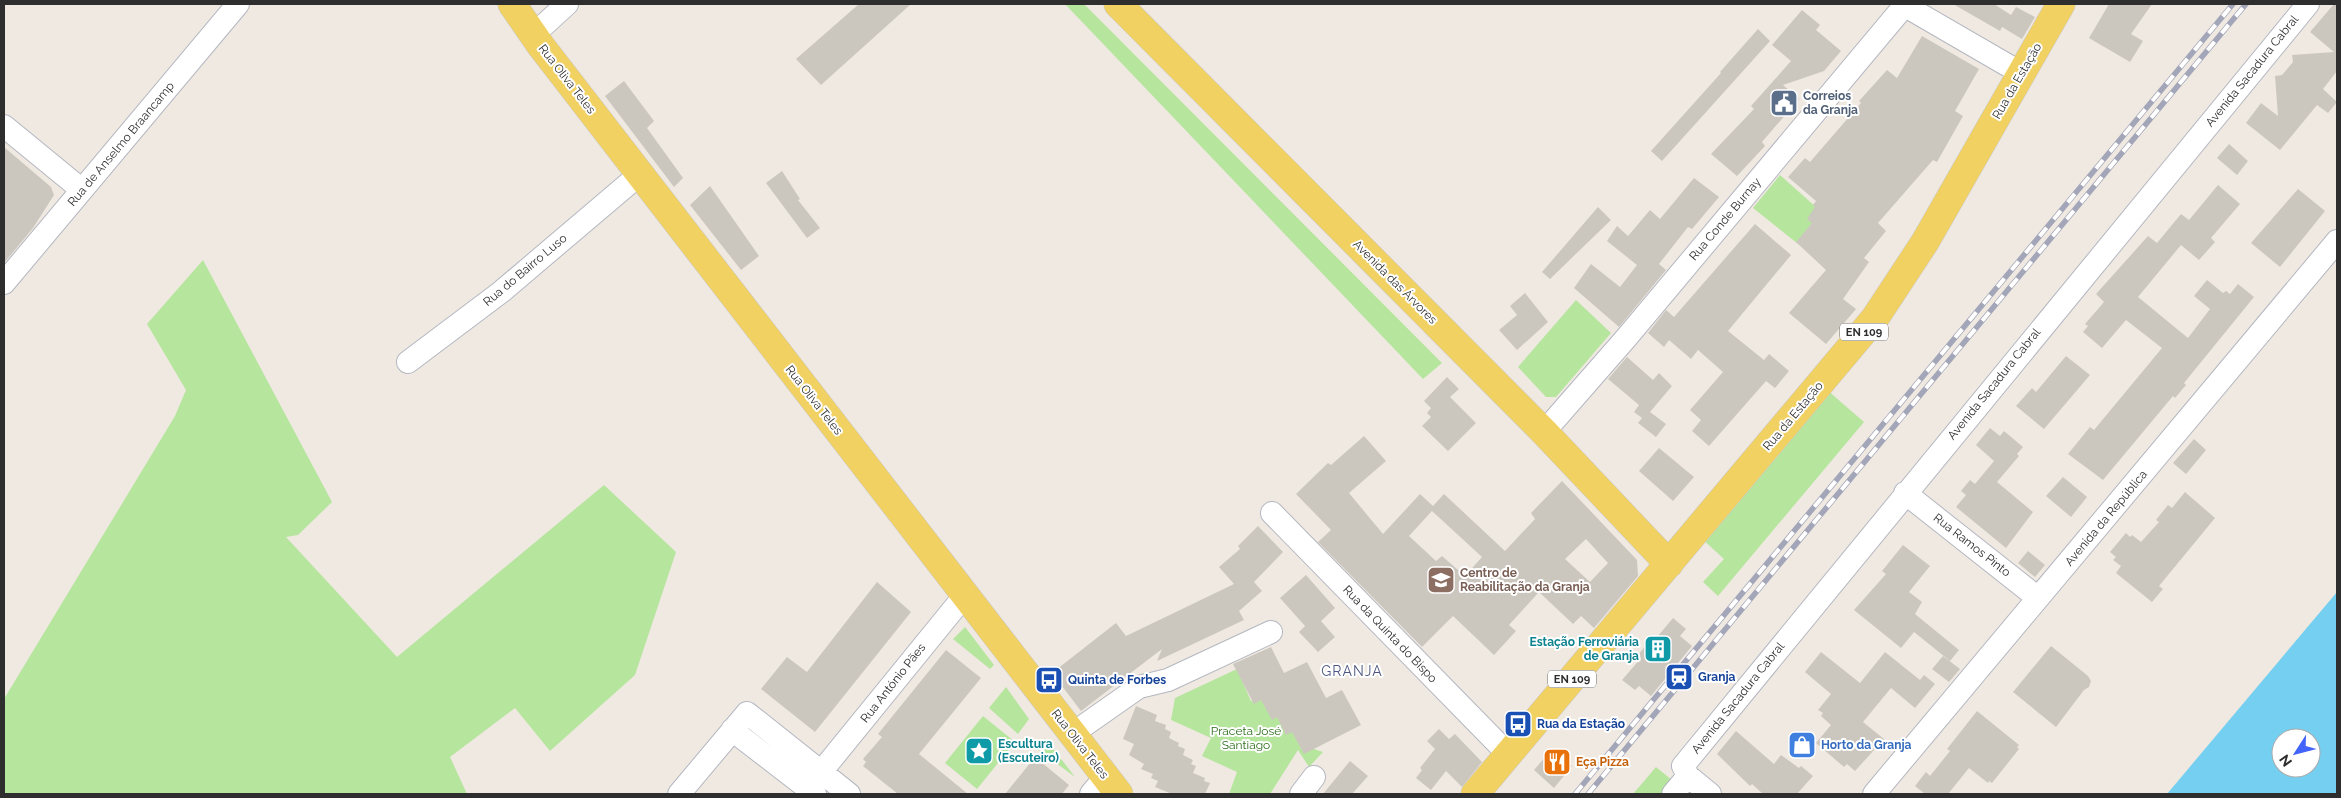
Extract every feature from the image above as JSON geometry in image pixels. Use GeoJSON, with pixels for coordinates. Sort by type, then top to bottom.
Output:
{"type":"FeatureCollection","features":[{"type":"Feature","properties":{"kind":"main road","name":"Rua Oliva Teles"},"geometry":{"type":"LineString","coordinates":[[512,4],[533,35],[1072,734],[1105,788]]}},
{"type":"Feature","properties":{"kind":"main road","name":"Avenida das Árvores"},"geometry":{"type":"LineString","coordinates":[[1118,4],[1544,432],[1668,564]]}},
{"type":"Feature","properties":{"kind":"main road","name":"Rua da Estação"},"geometry":{"type":"LineString","coordinates":[[1475,794],[1875,318],[1925,242],[2061,4]]}},
{"type":"Feature","properties":{"kind":"street","name":"Rua de Anselmo Braancamp"},"geometry":{"type":"LineString","coordinates":[[4,283],[238,4]]}},
{"type":"Feature","properties":{"kind":"street"},"geometry":{"type":"LineString","coordinates":[[533,35],[567,4]]}},
{"type":"Feature","properties":{"kind":"street"},"geometry":{"type":"LineString","coordinates":[[1904,4],[2021,73]]}},
{"type":"Feature","properties":{"kind":"street","name":"Rua Conde Burnay"},"geometry":{"type":"LineString","coordinates":[[1544,432],[1627,337],[1904,4]]}},
{"type":"Feature","properties":{"kind":"street","name":"Avenida Sacadura Cabral"},"geometry":{"type":"LineString","coordinates":[[1673,794],[1685,771],[1905,493],[2308,4]]}},
{"type":"Feature","properties":{"kind":"street"},"geometry":{"type":"LineString","coordinates":[[4,126],[82,190]]}},
{"type":"Feature","properties":{"kind":"street","name":"Rua do Bairro Luso"},"geometry":{"type":"LineString","coordinates":[[408,362],[501,292],[640,174]]}},
{"type":"Feature","properties":{"kind":"street","name":"Avenida da República"},"geometry":{"type":"LineString","coordinates":[[1874,794],[2337,241]]}},
{"type":"Feature","properties":{"kind":"street","name":"Rua Ramos Pinto"},"geometry":{"type":"LineString","coordinates":[[1905,493],[2038,598]]}},
{"type":"Feature","properties":{"kind":"street","name":"Rua da Quinta do Bispo"},"geometry":{"type":"LineString","coordinates":[[1272,513],[1509,755]]}},
{"type":"Feature","properties":{"kind":"street","name":"Rua António Pães"},"geometry":{"type":"LineString","coordinates":[[815,785],[965,594]]}},
{"type":"Feature","properties":{"kind":"street"},"geometry":{"type":"LineString","coordinates":[[1072,734],[1138,686],[1168,680],[1271,632]]}},
{"type":"Feature","properties":{"kind":"street"},"geometry":{"type":"LineString","coordinates":[[679,794],[747,712],[815,785]]}},
{"type":"Feature","properties":{"kind":"street"},"geometry":{"type":"LineString","coordinates":[[732,730],[815,785],[849,794]]}},
{"type":"Feature","properties":{"kind":"street"},"geometry":{"type":"LineString","coordinates":[[1685,771],[1710,794]]}},
{"type":"Feature","properties":{"kind":"street"},"geometry":{"type":"LineString","coordinates":[[1301,794],[1314,776]]}},
{"type":"Feature","properties":{"kind":"green space"},"geometry":{"type":"Polygon","coordinates":[[[1065,4],[1084,4],[1442,363],[1423,379],[1065,4]]]}},
{"type":"Feature","properties":{"kind":"green space"},"geometry":{"type":"Polygon","coordinates":[[[1780,175],[1826,216],[1802,247],[1753,208],[1780,175]]]}},
{"type":"Feature","properties":{"kind":"green space"},"geometry":{"type":"Polygon","coordinates":[[[203,260],[332,502],[298,535],[286,537],[397,657],[604,485],[676,552],[635,675],[550,751],[515,708],[450,757],[467,794],[4,794],[4,699],[175,416],[186,390],[147,324],[203,260]]]}},
{"type":"Feature","properties":{"kind":"green space"},"geometry":{"type":"Polygon","coordinates":[[[1576,300],[1611,333],[1556,397],[1546,397],[1518,367],[1576,300]]]}},
{"type":"Feature","properties":{"kind":"green space"},"geometry":{"type":"Polygon","coordinates":[[[1826,389],[1864,422],[1718,596],[1703,582],[1724,559],[1700,537],[1826,389]]]}},
{"type":"Feature","properties":{"kind":"green space"},"geometry":{"type":"Polygon","coordinates":[[[965,627],[994,665],[990,669],[953,639],[965,627]]]}},
{"type":"Feature","properties":{"kind":"green space","name":"Praceta José Santiago"},"geometry":{"type":"Polygon","coordinates":[[[1237,669],[1251,701],[1264,696],[1308,747],[1323,752],[1309,767],[1298,750],[1270,794],[1229,794],[1237,772],[1202,756],[1211,738],[1171,720],[1175,698],[1237,669]]]}},
{"type":"Feature","properties":{"kind":"green space"},"geometry":{"type":"Polygon","coordinates":[[[1006,687],[1029,719],[1018,734],[989,708],[1006,687]]]}},
{"type":"Feature","properties":{"kind":"green space"},"geometry":{"type":"Polygon","coordinates":[[[983,716],[1015,742],[977,789],[945,763],[983,716]]]}},
{"type":"Feature","properties":{"kind":"green space"},"geometry":{"type":"Polygon","coordinates":[[[1045,738],[1075,777],[1037,749],[1045,738]]]}},
{"type":"Feature","properties":{"kind":"green space"},"geometry":{"type":"Polygon","coordinates":[[[1656,767],[1689,794],[1633,794],[1656,767]]]}},
{"type":"Feature","properties":{"kind":"water"},"geometry":{"type":"Polygon","coordinates":[[[2337,592],[2337,794],[2167,794],[2337,592]]]}},
{"type":"Feature","properties":{"kind":"building"},"geometry":{"type":"Polygon","coordinates":[[[859,4],[911,4],[821,85],[796,59],[859,4]]]}},
{"type":"Feature","properties":{"kind":"building"},"geometry":{"type":"Polygon","coordinates":[[[1953,4],[1994,4],[2011,15],[2016,7],[2035,17],[2022,39],[2002,27],[2000,31],[1953,4]]]}},
{"type":"Feature","properties":{"kind":"building"},"geometry":{"type":"Polygon","coordinates":[[[2109,4],[2152,4],[2131,34],[2143,41],[2130,62],[2089,38],[2109,4]]]}},
{"type":"Feature","properties":{"kind":"building"},"geometry":{"type":"Polygon","coordinates":[[[2334,4],[2337,4],[2337,71],[2323,89],[2337,102],[2328,113],[2317,105],[2280,150],[2246,123],[2261,103],[2278,116],[2275,76],[2282,75],[2293,62],[2292,55],[2334,52],[2310,32],[2334,4]]]}},
{"type":"Feature","properties":{"kind":"building"},"geometry":{"type":"Polygon","coordinates":[[[1802,10],[1820,25],[1816,30],[1841,51],[1824,71],[1783,85],[1799,99],[1762,142],[1765,146],[1737,176],[1711,154],[1754,109],[1751,106],[1791,61],[1772,45],[1802,10]]]}},
{"type":"Feature","properties":{"kind":"building"},"geometry":{"type":"Polygon","coordinates":[[[1758,29],[1770,41],[1662,161],[1651,151],[1758,29]]]}},
{"type":"Feature","properties":{"kind":"building"},"geometry":{"type":"Polygon","coordinates":[[[1922,36],[1979,69],[1955,111],[1963,116],[1937,162],[1933,160],[1878,223],[1886,231],[1864,258],[1869,262],[1843,299],[1856,309],[1826,344],[1789,313],[1826,270],[1796,242],[1812,223],[1807,219],[1815,207],[1813,205],[1816,201],[1788,177],[1805,158],[1810,162],[1861,103],[1859,101],[1887,70],[1897,78],[1922,36]]]}},
{"type":"Feature","properties":{"kind":"building"},"geometry":{"type":"Polygon","coordinates":[[[624,81],[654,121],[647,128],[683,178],[674,187],[605,96],[624,81]]]}},
{"type":"Feature","properties":{"kind":"building"},"geometry":{"type":"Polygon","coordinates":[[[2229,144],[2248,161],[2237,175],[2217,158],[2229,144]]]}},
{"type":"Feature","properties":{"kind":"building"},"geometry":{"type":"Polygon","coordinates":[[[4,147],[51,187],[54,195],[33,228],[4,263],[4,147]]]}},
{"type":"Feature","properties":{"kind":"building"},"geometry":{"type":"Polygon","coordinates":[[[782,171],[800,199],[798,200],[820,228],[807,238],[766,183],[782,171]]]}},
{"type":"Feature","properties":{"kind":"building"},"geometry":{"type":"Polygon","coordinates":[[[1694,178],[1719,197],[1692,229],[1688,227],[1659,264],[1666,270],[1619,327],[1574,288],[1591,264],[1620,287],[1637,265],[1607,241],[1617,226],[1628,236],[1650,210],[1660,219],[1694,178]]]}},
{"type":"Feature","properties":{"kind":"building"},"geometry":{"type":"Polygon","coordinates":[[[2218,185],[2240,204],[2211,238],[2215,242],[2199,260],[2181,245],[2138,297],[2188,338],[2210,309],[2194,296],[2207,280],[2223,293],[2226,291],[2230,294],[2238,284],[2254,297],[2184,383],[2186,385],[2175,398],[2173,396],[2103,480],[2068,454],[2090,427],[2094,430],[2162,348],[2126,320],[2102,348],[2083,332],[2088,326],[2085,324],[2104,302],[2096,294],[2148,236],[2157,243],[2181,214],[2189,220],[2218,185]]]}},
{"type":"Feature","properties":{"kind":"building"},"geometry":{"type":"Polygon","coordinates":[[[710,186],[759,256],[741,270],[690,205],[710,186]]]}},
{"type":"Feature","properties":{"kind":"building"},"geometry":{"type":"Polygon","coordinates":[[[2298,189],[2325,211],[2280,267],[2251,243],[2298,189]]]}},
{"type":"Feature","properties":{"kind":"building"},"geometry":{"type":"Polygon","coordinates":[[[1598,207],[1611,220],[1550,279],[1542,272],[1598,207]]]}},
{"type":"Feature","properties":{"kind":"building"},"geometry":{"type":"Polygon","coordinates":[[[1755,224],[1791,255],[1728,331],[1764,360],[1769,354],[1789,371],[1775,388],[1766,381],[1709,446],[1692,431],[1701,420],[1690,410],[1723,372],[1698,350],[1691,359],[1669,340],[1664,347],[1648,333],[1666,310],[1674,317],[1755,224]]]}},
{"type":"Feature","properties":{"kind":"building"},"geometry":{"type":"Polygon","coordinates":[[[1525,293],[1548,322],[1517,350],[1499,330],[1517,315],[1510,306],[1525,293]]]}},
{"type":"Feature","properties":{"kind":"building"},"geometry":{"type":"Polygon","coordinates":[[[2066,356],[2090,375],[2044,429],[2016,406],[2032,388],[2036,392],[2066,356]]]}},
{"type":"Feature","properties":{"kind":"building"},"geometry":{"type":"Polygon","coordinates":[[[1627,357],[1653,380],[1659,373],[1672,386],[1650,412],[1666,424],[1656,437],[1638,423],[1642,418],[1634,412],[1639,405],[1608,379],[1627,357]]]}},
{"type":"Feature","properties":{"kind":"building"},"geometry":{"type":"Polygon","coordinates":[[[1447,377],[1459,389],[1450,397],[1476,423],[1448,451],[1422,426],[1431,417],[1427,413],[1431,408],[1424,401],[1447,377]]]}},
{"type":"Feature","properties":{"kind":"building"},"geometry":{"type":"Polygon","coordinates":[[[1990,428],[2000,436],[2004,431],[2023,447],[2017,454],[2019,456],[1997,482],[2033,512],[2006,548],[1956,507],[1966,495],[1961,491],[1970,480],[1975,484],[1994,461],[1976,445],[1990,428]]]}},
{"type":"Feature","properties":{"kind":"building"},"geometry":{"type":"Polygon","coordinates":[[[1364,436],[1386,461],[1349,493],[1383,534],[1420,494],[1433,506],[1444,494],[1505,551],[1535,519],[1531,513],[1562,481],[1637,560],[1638,576],[1594,628],[1581,616],[1573,624],[1539,592],[1509,625],[1516,631],[1494,655],[1453,616],[1422,647],[1318,542],[1331,530],[1296,494],[1328,463],[1331,465],[1364,436]],[[1432,511],[1409,536],[1436,561],[1442,556],[1465,576],[1482,557],[1432,511]],[[1586,539],[1565,559],[1590,582],[1608,563],[1586,539]]]}},
{"type":"Feature","properties":{"kind":"building"},"geometry":{"type":"Polygon","coordinates":[[[2194,439],[2206,450],[2186,474],[2173,463],[2194,439]]]}},
{"type":"Feature","properties":{"kind":"building"},"geometry":{"type":"Polygon","coordinates":[[[1659,448],[1694,477],[1673,501],[1639,471],[1659,448]]]}},
{"type":"Feature","properties":{"kind":"building"},"geometry":{"type":"Polygon","coordinates":[[[2063,477],[2087,497],[2071,517],[2046,496],[2063,477]]]}},
{"type":"Feature","properties":{"kind":"building"},"geometry":{"type":"Polygon","coordinates":[[[2185,492],[2215,518],[2159,586],[2163,589],[2152,602],[2116,573],[2121,566],[2113,560],[2116,557],[2110,552],[2126,533],[2141,542],[2159,522],[2156,520],[2168,505],[2172,508],[2185,492]]]}},
{"type":"Feature","properties":{"kind":"building"},"geometry":{"type":"Polygon","coordinates":[[[1258,526],[1283,552],[1254,582],[1262,591],[1239,611],[1244,620],[1157,661],[1162,649],[1081,711],[1052,673],[1116,623],[1126,636],[1234,584],[1219,567],[1240,549],[1238,546],[1258,526]]]}},
{"type":"Feature","properties":{"kind":"building"},"geometry":{"type":"Polygon","coordinates":[[[1903,545],[1930,566],[1909,592],[1922,602],[1915,614],[1959,650],[1950,661],[1914,632],[1901,648],[1854,610],[1886,574],[1882,571],[1903,545]]]}},
{"type":"Feature","properties":{"kind":"building"},"geometry":{"type":"Polygon","coordinates":[[[2028,551],[2045,565],[2035,577],[2018,563],[2028,551]]]}},
{"type":"Feature","properties":{"kind":"building"},"geometry":{"type":"Polygon","coordinates":[[[1306,575],[1335,608],[1321,621],[1335,637],[1318,652],[1299,632],[1305,626],[1280,598],[1306,575]]]}},
{"type":"Feature","properties":{"kind":"building"},"geometry":{"type":"Polygon","coordinates":[[[877,582],[911,612],[815,732],[761,689],[787,657],[807,672],[877,582]]]}},
{"type":"Feature","properties":{"kind":"building","name":"Estação Ferroviária de Granja"},"geometry":{"type":"Polygon","coordinates":[[[1673,618],[1686,629],[1680,636],[1692,646],[1651,696],[1639,686],[1635,690],[1622,680],[1641,658],[1638,655],[1650,640],[1653,642],[1673,618]]]}},
{"type":"Feature","properties":{"kind":"building"},"geometry":{"type":"Polygon","coordinates":[[[2051,646],[2088,676],[2091,681],[2089,687],[2084,690],[2056,727],[2013,692],[2051,646]]]}},
{"type":"Feature","properties":{"kind":"building"},"geometry":{"type":"Polygon","coordinates":[[[1271,647],[1284,673],[1307,662],[1326,698],[1342,690],[1361,725],[1304,754],[1292,732],[1286,735],[1277,717],[1272,720],[1261,700],[1254,704],[1233,664],[1271,647]]]}},
{"type":"Feature","properties":{"kind":"building"},"geometry":{"type":"Polygon","coordinates":[[[946,650],[981,678],[919,754],[968,794],[898,794],[863,766],[866,762],[863,759],[882,737],[878,734],[946,650]]]}},
{"type":"Feature","properties":{"kind":"building"},"geometry":{"type":"Polygon","coordinates":[[[1821,652],[1860,683],[1885,652],[1920,680],[1924,675],[1935,684],[1915,708],[1891,688],[1863,722],[1884,739],[1855,771],[1847,764],[1844,767],[1816,743],[1831,725],[1821,716],[1823,713],[1818,710],[1831,694],[1805,672],[1821,652]]]}},
{"type":"Feature","properties":{"kind":"building"},"geometry":{"type":"Polygon","coordinates":[[[1943,656],[1960,669],[1949,682],[1932,669],[1943,656]]]}},
{"type":"Feature","properties":{"kind":"building"},"geometry":{"type":"Polygon","coordinates":[[[1136,706],[1157,715],[1155,721],[1166,725],[1165,729],[1171,732],[1169,738],[1179,743],[1178,746],[1185,749],[1183,755],[1193,760],[1191,764],[1196,766],[1193,773],[1205,778],[1204,781],[1210,783],[1205,794],[1172,794],[1155,787],[1158,781],[1151,778],[1153,774],[1141,769],[1144,764],[1129,755],[1134,744],[1123,739],[1136,706]]]}},
{"type":"Feature","properties":{"kind":"building"},"geometry":{"type":"Polygon","coordinates":[[[1977,711],[2019,745],[2017,747],[2019,749],[1992,783],[1989,781],[1988,783],[1969,768],[1948,794],[1925,794],[1915,786],[1926,772],[1930,776],[1950,751],[1947,749],[1977,711]]]}},
{"type":"Feature","properties":{"kind":"building"},"geometry":{"type":"Polygon","coordinates":[[[1439,729],[1449,739],[1455,734],[1482,762],[1462,787],[1446,771],[1431,790],[1416,778],[1422,770],[1420,768],[1435,749],[1427,741],[1439,729]]]}},
{"type":"Feature","properties":{"kind":"building"},"geometry":{"type":"Polygon","coordinates":[[[1736,731],[1774,764],[1781,755],[1799,768],[1801,766],[1813,776],[1797,794],[1763,794],[1752,784],[1750,786],[1717,754],[1736,731]]]}},
{"type":"Feature","properties":{"kind":"building"},"geometry":{"type":"Polygon","coordinates":[[[1552,749],[1572,766],[1554,788],[1534,770],[1552,749]]]}},
{"type":"Feature","properties":{"kind":"building"},"geometry":{"type":"Polygon","coordinates":[[[1035,757],[1069,785],[1062,794],[1005,794],[1035,757]]]}},
{"type":"Feature","properties":{"kind":"building"},"geometry":{"type":"Polygon","coordinates":[[[1350,761],[1368,776],[1352,794],[1323,794],[1350,761]]]}},
{"type":"Feature","properties":{"kind":"railway"},"geometry":{"type":"LineString","coordinates":[[1575,794],[2233,4]]}},
{"type":"Feature","properties":{"kind":"railway"},"geometry":{"type":"LineString","coordinates":[[1588,794],[2246,4]]}},
{"type":"Feature","properties":{"kind":"place","name":"Correios da Granja"},"geometry":{"type":"Point","coordinates":[1784,103]}},
{"type":"Feature","properties":{"kind":"place","name":"Centro de Reabilitação da Granja"},"geometry":{"type":"Point","coordinates":[1441,580]}},
{"type":"Feature","properties":{"kind":"place","name":"Estação Ferroviária de Granja"},"geometry":{"type":"Point","coordinates":[1658,649]}},
{"type":"Feature","properties":{"kind":"place","name":"Granja"},"geometry":{"type":"Point","coordinates":[1679,677]}},
{"type":"Feature","properties":{"kind":"place","name":"Quinta de Forbes"},"geometry":{"type":"Point","coordinates":[1049,680]}},
{"type":"Feature","properties":{"kind":"place","name":"Rua da Estação"},"geometry":{"type":"Point","coordinates":[1518,724]}},
{"type":"Feature","properties":{"kind":"place","name":"Horto da Granja"},"geometry":{"type":"Point","coordinates":[1802,745]}},
{"type":"Feature","properties":{"kind":"place","name":"Escultura (Escuteiro)"},"geometry":{"type":"Point","coordinates":[979,751]}},
{"type":"Feature","properties":{"kind":"place","name":"Eça Pizza"},"geometry":{"type":"Point","coordinates":[1557,762]}},
{"type":"Feature","properties":{"kind":"district","name":"GRANJA"},"geometry":{"type":"Point","coordinates":[1352,671]}}]}
